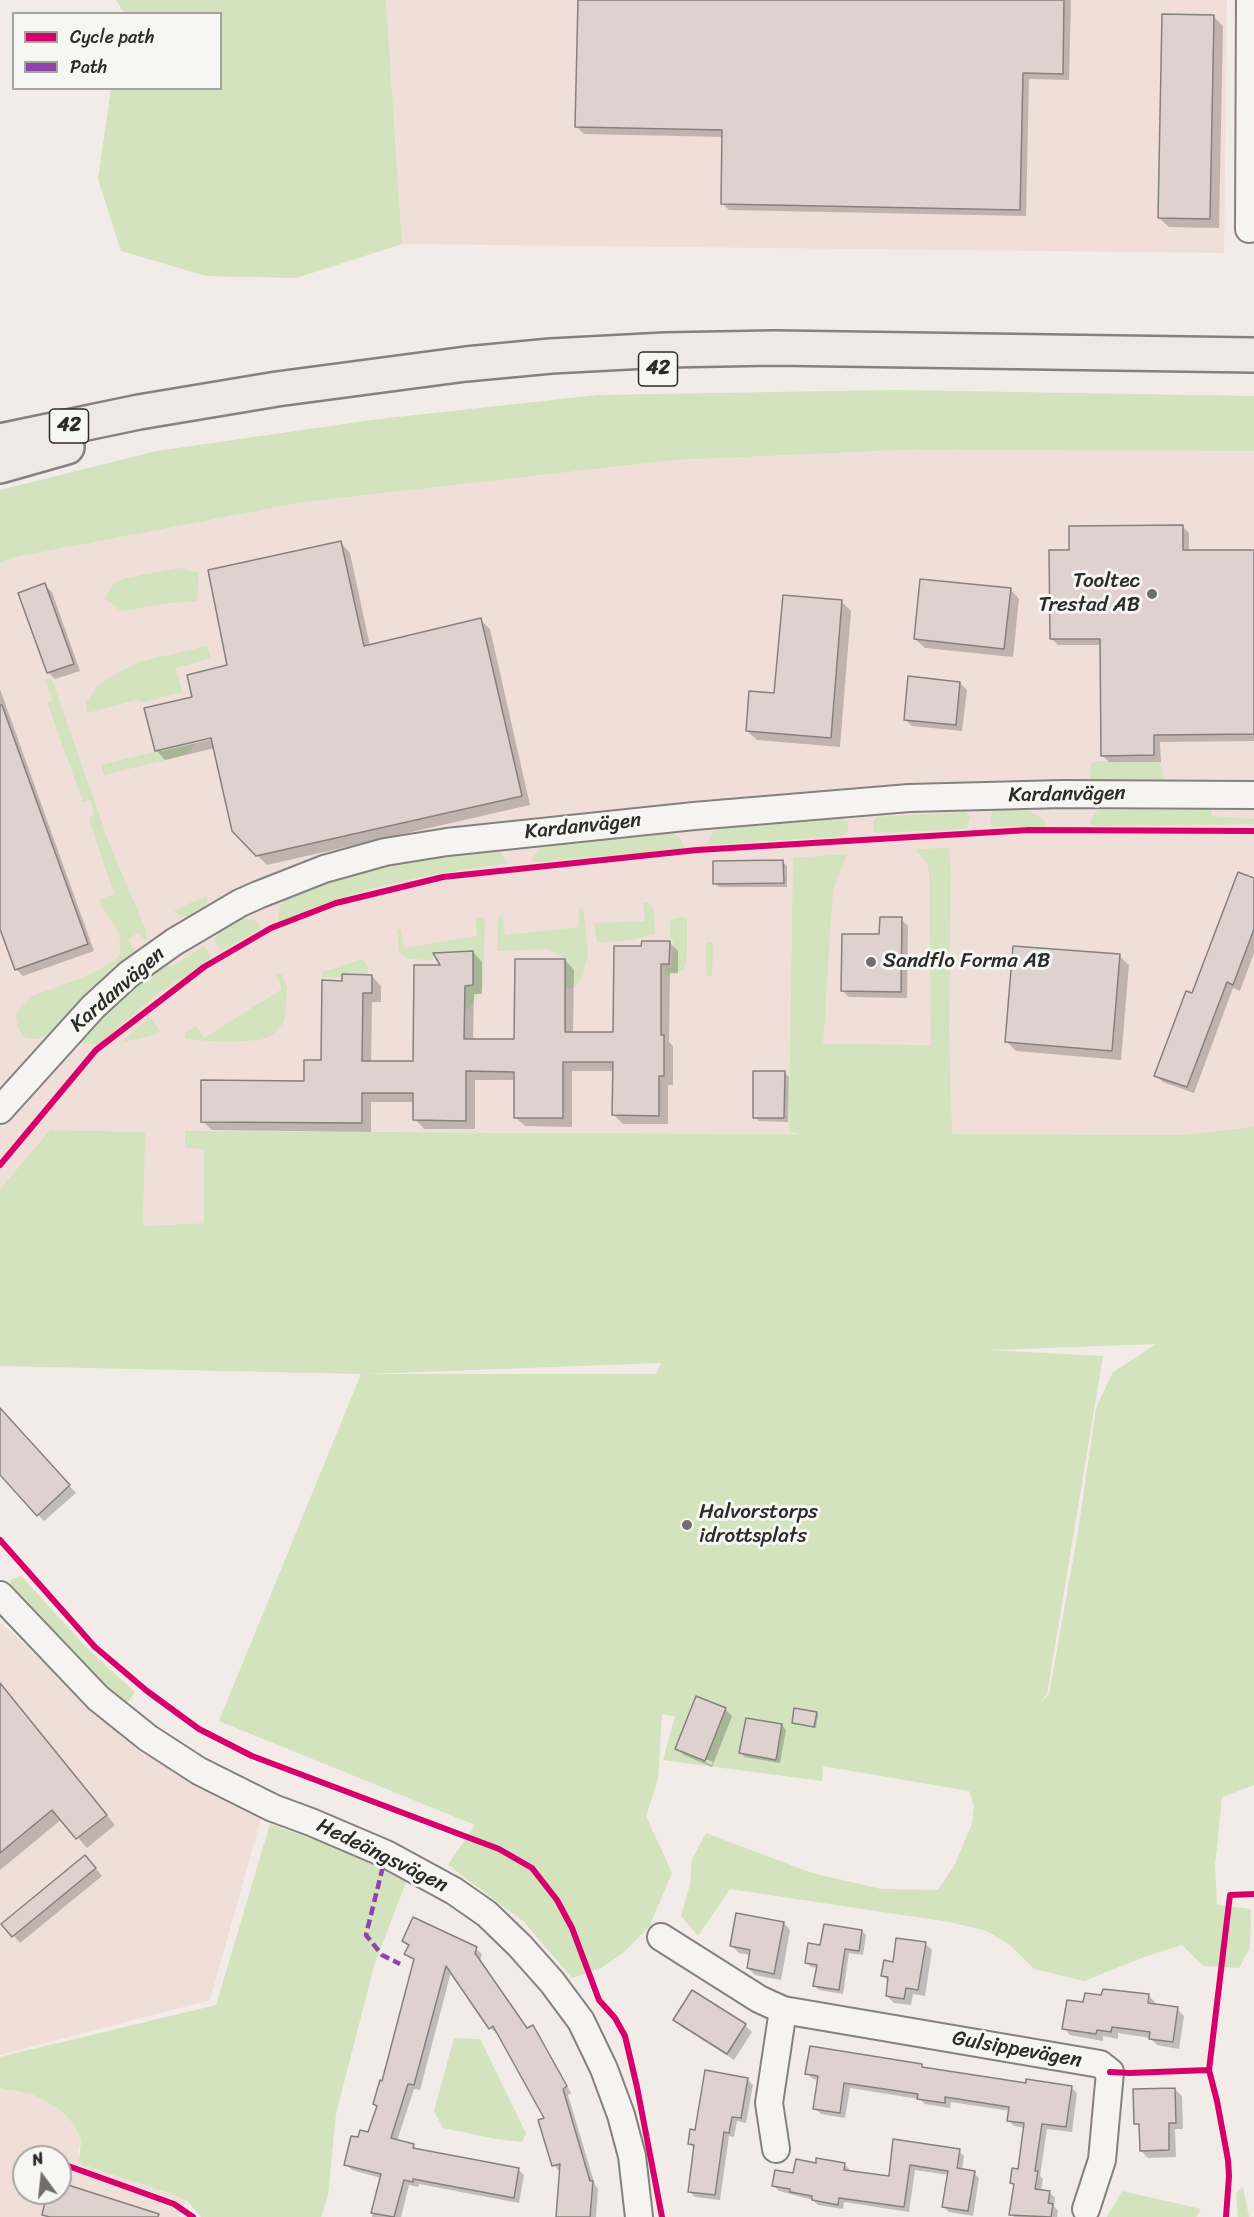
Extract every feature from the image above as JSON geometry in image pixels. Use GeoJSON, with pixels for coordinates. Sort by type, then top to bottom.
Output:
{"type":"FeatureCollection","features":[{"type":"Feature","properties":{"kind":"main road","name":"42"},"geometry":{"type":"LineString","coordinates":[[0,441],[139,412],[277,388],[466,364],[585,354],[774,348],[1254,355]]}},
{"type":"Feature","properties":{"kind":"main road","name":"42"},"geometry":{"type":"LineString","coordinates":[[0,460],[162,428],[281,408],[552,375],[665,369],[764,368],[1254,375]]}},
{"type":"Feature","properties":{"kind":"main road"},"geometry":{"type":"LineString","coordinates":[[0,428],[139,412]]}},
{"type":"Feature","properties":{"kind":"main road"},"geometry":{"type":"LineString","coordinates":[[0,466],[67,447]]}},
{"type":"Feature","properties":{"kind":"street"},"geometry":{"type":"LineString","coordinates":[[1249,229],[1250,0]]}},
{"type":"Feature","properties":{"kind":"street","name":"Kardanvägen"},"geometry":{"type":"LineString","coordinates":[[0,1110],[93,1007],[129,974],[174,942],[258,895],[324,869],[385,852],[447,842],[589,826],[909,798],[1063,794],[1254,795]]}},
{"type":"Feature","properties":{"kind":"street","name":"Hedeängsvägen"},"geometry":{"type":"LineString","coordinates":[[0,1595],[98,1698],[148,1738],[199,1771],[273,1808],[360,1843],[424,1874],[487,1914],[520,1946],[552,1982],[581,2021],[604,2069],[621,2115],[632,2156],[639,2217]]}},
{"type":"Feature","properties":{"kind":"street","name":"Gulsippevägen"},"geometry":{"type":"LineString","coordinates":[[661,1936],[759,1999],[783,2010],[1100,2064],[1110,2072],[1102,2160],[1086,2209]]}},
{"type":"Feature","properties":{"kind":"street"},"geometry":{"type":"LineString","coordinates":[[776,2149],[769,2103],[783,2010]]}},
{"type":"Feature","properties":{"kind":"shaded area"},"geometry":{"type":"Polygon","coordinates":[[[386,0],[1227,0],[1224,253],[402,244],[386,0]]]}},
{"type":"Feature","properties":{"kind":"shaded area"},"geometry":{"type":"Polygon","coordinates":[[[903,450],[1254,451],[1254,1127],[1180,1135],[185,1131],[204,1149],[204,1223],[143,1226],[144,1132],[50,1130],[0,1189],[0,563],[11,558],[304,502],[675,460],[903,450]]]}},
{"type":"Feature","properties":{"kind":"shaded area"},"geometry":{"type":"Polygon","coordinates":[[[0,1622],[136,1749],[204,1789],[262,1815],[210,2000],[0,2055],[0,1622]]]}},
{"type":"Feature","properties":{"kind":"shaded area"},"geometry":{"type":"Polygon","coordinates":[[[0,2088],[32,2094],[61,2110],[74,2125],[81,2140],[78,2154],[84,2165],[186,2200],[180,2217],[0,2217],[0,2088]]]}},
{"type":"Feature","properties":{"kind":"green space"},"geometry":{"type":"Polygon","coordinates":[[[116,0],[386,0],[402,244],[296,278],[206,276],[121,251],[98,179],[111,90],[222,90],[222,12],[123,12],[116,0]]]}},
{"type":"Feature","properties":{"kind":"green space"},"geometry":{"type":"Polygon","coordinates":[[[895,390],[1254,396],[1254,451],[903,450],[675,460],[304,502],[11,558],[0,563],[0,490],[157,451],[379,419],[598,395],[895,390]]]}},
{"type":"Feature","properties":{"kind":"green space"},"geometry":{"type":"Polygon","coordinates":[[[179,568],[199,573],[197,601],[121,611],[105,598],[115,582],[179,568]]]}},
{"type":"Feature","properties":{"kind":"green space"},"geometry":{"type":"Polygon","coordinates":[[[207,646],[211,658],[176,668],[182,692],[144,702],[136,700],[87,713],[86,703],[97,686],[117,673],[139,662],[207,646]]]}},
{"type":"Feature","properties":{"kind":"green space"},"geometry":{"type":"Polygon","coordinates":[[[51,677],[108,840],[146,931],[147,941],[137,933],[128,940],[137,953],[48,1036],[39,1039],[26,1038],[19,1030],[15,1015],[19,1009],[32,996],[82,978],[113,962],[120,954],[119,933],[98,900],[114,894],[89,820],[94,812],[90,800],[83,802],[47,702],[53,700],[45,680],[51,677]]]}},
{"type":"Feature","properties":{"kind":"green space"},"geometry":{"type":"Polygon","coordinates":[[[197,741],[190,751],[182,756],[104,775],[101,765],[197,741]]]}},
{"type":"Feature","properties":{"kind":"green space"},"geometry":{"type":"Polygon","coordinates":[[[1098,761],[1161,762],[1164,783],[1092,780],[1091,763],[1098,761]]]}},
{"type":"Feature","properties":{"kind":"green space"},"geometry":{"type":"Polygon","coordinates":[[[1029,810],[1045,821],[1045,827],[990,826],[992,811],[1029,810]]]}},
{"type":"Feature","properties":{"kind":"green space"},"geometry":{"type":"Polygon","coordinates":[[[1099,810],[1211,810],[1212,816],[1254,819],[1254,824],[1097,826],[1090,824],[1093,815],[1099,810]]]}},
{"type":"Feature","properties":{"kind":"green space"},"geometry":{"type":"Polygon","coordinates":[[[965,812],[970,816],[967,829],[874,833],[875,817],[965,812]]]}},
{"type":"Feature","properties":{"kind":"green space"},"geometry":{"type":"Polygon","coordinates":[[[842,819],[848,823],[848,831],[843,836],[707,845],[712,834],[719,828],[842,819]]]}},
{"type":"Feature","properties":{"kind":"green space"},"geometry":{"type":"Polygon","coordinates":[[[673,833],[679,837],[685,847],[534,862],[531,860],[540,848],[545,846],[673,833]]]}},
{"type":"Feature","properties":{"kind":"green space"},"geometry":{"type":"Polygon","coordinates":[[[949,848],[951,870],[949,1027],[952,1134],[1180,1135],[1254,1127],[1254,1785],[1222,1797],[1215,1866],[1217,1905],[1251,1909],[1250,1948],[1239,1968],[1203,1966],[1182,1945],[1144,1957],[1084,1981],[1034,1969],[1011,1946],[987,1931],[949,1922],[730,1889],[698,1936],[681,1916],[690,1885],[692,1859],[706,1833],[812,1873],[881,1889],[938,1890],[954,1866],[972,1824],[974,1805],[969,1791],[823,1766],[822,1781],[663,1760],[675,1716],[662,1714],[658,1779],[646,1816],[672,1873],[649,1927],[623,1953],[601,1968],[572,1978],[524,1922],[448,1865],[475,1825],[219,1721],[361,1374],[0,1366],[0,1189],[50,1130],[145,1132],[143,1226],[204,1223],[204,1149],[185,1148],[185,1131],[801,1134],[789,1132],[793,858],[847,854],[833,890],[823,1044],[931,1045],[929,873],[927,863],[915,849],[949,848]],[[1156,1344],[990,1350],[1103,1356],[1047,1694],[1039,1704],[1049,1694],[1078,1532],[1096,1408],[1113,1372],[1156,1344]],[[661,1363],[365,1374],[656,1374],[661,1363]]]}},
{"type":"Feature","properties":{"kind":"green space"},"geometry":{"type":"Polygon","coordinates":[[[496,850],[502,854],[507,863],[420,877],[378,887],[278,922],[280,905],[286,898],[331,880],[373,867],[422,857],[496,850]]]}},
{"type":"Feature","properties":{"kind":"green space"},"geometry":{"type":"Polygon","coordinates":[[[207,896],[208,900],[203,909],[191,917],[179,915],[174,910],[207,896]]]}},
{"type":"Feature","properties":{"kind":"green space"},"geometry":{"type":"Polygon","coordinates":[[[643,903],[648,903],[654,909],[655,934],[633,940],[597,943],[594,923],[645,921],[643,903]]]}},
{"type":"Feature","properties":{"kind":"green space"},"geometry":{"type":"Polygon","coordinates":[[[579,908],[583,909],[584,913],[588,955],[582,978],[575,987],[564,989],[563,957],[548,949],[497,951],[498,916],[502,914],[505,935],[579,927],[579,908]]]}},
{"type":"Feature","properties":{"kind":"green space"},"geometry":{"type":"Polygon","coordinates":[[[680,917],[687,918],[687,958],[684,968],[676,974],[665,975],[665,966],[672,964],[673,940],[670,938],[670,922],[680,917]]]}},
{"type":"Feature","properties":{"kind":"green space"},"geometry":{"type":"Polygon","coordinates":[[[242,918],[255,920],[260,925],[260,929],[221,951],[214,941],[220,931],[242,918]]]}},
{"type":"Feature","properties":{"kind":"green space"},"geometry":{"type":"Polygon","coordinates":[[[478,918],[485,921],[483,987],[467,1010],[465,984],[473,980],[473,951],[433,953],[433,960],[408,959],[399,952],[397,929],[400,929],[404,948],[477,936],[476,920],[478,918]]]}},
{"type":"Feature","properties":{"kind":"green space"},"geometry":{"type":"Polygon","coordinates":[[[706,943],[713,943],[712,976],[707,976],[706,973],[706,943]]]}},
{"type":"Feature","properties":{"kind":"green space"},"geometry":{"type":"Polygon","coordinates":[[[204,946],[211,956],[208,962],[160,992],[99,1044],[79,1043],[77,1040],[115,1003],[167,963],[171,967],[204,946]]]}},
{"type":"Feature","properties":{"kind":"green space"},"geometry":{"type":"Polygon","coordinates":[[[362,959],[368,967],[368,976],[322,977],[322,972],[362,959]]]}},
{"type":"Feature","properties":{"kind":"green space"},"geometry":{"type":"Polygon","coordinates":[[[279,973],[287,987],[286,1011],[283,1023],[273,1035],[260,1040],[222,1042],[185,1039],[185,1033],[194,1027],[197,1027],[204,1038],[282,989],[276,974],[279,973]]]}},
{"type":"Feature","properties":{"kind":"green space"},"geometry":{"type":"Polygon","coordinates":[[[150,1017],[160,1031],[155,1035],[122,1042],[150,1017]]]}},
{"type":"Feature","properties":{"kind":"green space"},"geometry":{"type":"Polygon","coordinates":[[[21,1576],[88,1649],[135,1692],[131,1699],[123,1705],[56,1642],[10,1587],[11,1580],[21,1576]]]}},
{"type":"Feature","properties":{"kind":"green space"},"geometry":{"type":"Polygon","coordinates":[[[270,1824],[360,1856],[406,1882],[374,1966],[336,2114],[328,2196],[321,2217],[201,2217],[186,2200],[83,2165],[79,2161],[81,2140],[74,2125],[61,2110],[32,2094],[0,2088],[0,2057],[216,2005],[270,1824]]]}},
{"type":"Feature","properties":{"kind":"green space"},"geometry":{"type":"Polygon","coordinates":[[[454,2038],[480,2039],[526,2133],[522,2142],[443,2128],[434,2111],[454,2038]]]}},
{"type":"Feature","properties":{"kind":"green space"},"geometry":{"type":"Polygon","coordinates":[[[1243,2187],[1249,2217],[1238,2217],[1236,2193],[1243,2187]]]}},
{"type":"Feature","properties":{"kind":"green space"},"geometry":{"type":"Polygon","coordinates":[[[1122,2191],[1201,2209],[1196,2217],[1107,2217],[1122,2191]]]}},
{"type":"Feature","properties":{"kind":"building"},"geometry":{"type":"Polygon","coordinates":[[[578,0],[1064,0],[1063,74],[1023,73],[1020,210],[721,204],[722,130],[575,127],[578,0]]]}},
{"type":"Feature","properties":{"kind":"building"},"geometry":{"type":"Polygon","coordinates":[[[1162,14],[1214,15],[1210,219],[1158,218],[1162,14]]]}},
{"type":"Feature","properties":{"kind":"building","name":"Tooltec Trestad AB"},"geometry":{"type":"Polygon","coordinates":[[[1183,525],[1183,550],[1254,550],[1254,734],[1154,735],[1154,755],[1101,756],[1100,639],[1050,639],[1049,550],[1069,550],[1069,526],[1183,525]]]}},
{"type":"Feature","properties":{"kind":"building"},"geometry":{"type":"Polygon","coordinates":[[[341,541],[364,646],[481,618],[522,796],[256,856],[232,831],[211,738],[155,751],[144,708],[192,697],[187,675],[227,665],[208,570],[341,541]]]}},
{"type":"Feature","properties":{"kind":"building"},"geometry":{"type":"Polygon","coordinates":[[[920,579],[1011,588],[1004,649],[914,639],[920,579]]]}},
{"type":"Feature","properties":{"kind":"building"},"geometry":{"type":"Polygon","coordinates":[[[45,583],[74,664],[47,673],[18,593],[45,583]]]}},
{"type":"Feature","properties":{"kind":"building"},"geometry":{"type":"Polygon","coordinates":[[[783,595],[842,600],[831,738],[746,731],[749,691],[774,693],[783,595]]]}},
{"type":"Feature","properties":{"kind":"building"},"geometry":{"type":"Polygon","coordinates":[[[908,676],[960,682],[956,725],[904,720],[908,676]]]}},
{"type":"Feature","properties":{"kind":"building"},"geometry":{"type":"Polygon","coordinates":[[[0,705],[2,705],[88,944],[15,970],[0,929],[0,705]]]}},
{"type":"Feature","properties":{"kind":"building"},"geometry":{"type":"Polygon","coordinates":[[[783,860],[784,883],[713,884],[713,861],[783,860]]]}},
{"type":"Feature","properties":{"kind":"building"},"geometry":{"type":"Polygon","coordinates":[[[1238,872],[1254,878],[1254,929],[1233,985],[1227,982],[1187,1087],[1154,1076],[1186,991],[1192,993],[1238,872]]]}},
{"type":"Feature","properties":{"kind":"building","name":"Sandflo Forma AB"},"geometry":{"type":"Polygon","coordinates":[[[880,917],[902,917],[901,992],[841,991],[842,934],[879,934],[880,917]]]}},
{"type":"Feature","properties":{"kind":"building"},"geometry":{"type":"Polygon","coordinates":[[[642,941],[670,941],[669,964],[661,964],[661,1035],[664,1035],[664,1076],[659,1076],[659,1116],[612,1115],[613,1062],[563,1062],[563,1118],[514,1118],[514,1072],[466,1071],[466,1121],[413,1120],[413,1093],[362,1093],[362,1123],[201,1122],[201,1080],[304,1081],[304,1060],[321,1060],[322,980],[342,981],[342,974],[372,975],[372,993],[363,993],[362,1061],[413,1061],[414,965],[440,965],[433,953],[473,951],[473,985],[465,986],[464,1039],[514,1039],[515,959],[565,959],[565,1032],[613,1032],[614,946],[641,946],[642,941]]]}},
{"type":"Feature","properties":{"kind":"building"},"geometry":{"type":"Polygon","coordinates":[[[1013,946],[1120,954],[1112,1051],[1005,1042],[1013,946]]]}},
{"type":"Feature","properties":{"kind":"building"},"geometry":{"type":"Polygon","coordinates":[[[753,1071],[785,1071],[784,1118],[753,1118],[753,1071]]]}},
{"type":"Feature","properties":{"kind":"building"},"geometry":{"type":"Polygon","coordinates":[[[0,1408],[70,1485],[37,1516],[0,1475],[0,1408]]]}},
{"type":"Feature","properties":{"kind":"building"},"geometry":{"type":"Polygon","coordinates":[[[0,1683],[107,1815],[76,1839],[52,1810],[0,1853],[0,1683]]]}},
{"type":"Feature","properties":{"kind":"building"},"geometry":{"type":"Polygon","coordinates":[[[696,1696],[726,1708],[705,1761],[675,1749],[696,1696]]]}},
{"type":"Feature","properties":{"kind":"building"},"geometry":{"type":"Polygon","coordinates":[[[794,1708],[817,1712],[814,1727],[792,1723],[794,1708]]]}},
{"type":"Feature","properties":{"kind":"building"},"geometry":{"type":"Polygon","coordinates":[[[746,1718],[782,1724],[776,1760],[739,1753],[746,1718]]]}},
{"type":"Feature","properties":{"kind":"building"},"geometry":{"type":"Polygon","coordinates":[[[85,1855],[96,1868],[12,1937],[1,1924],[85,1855]]]}},
{"type":"Feature","properties":{"kind":"building"},"geometry":{"type":"Polygon","coordinates":[[[736,1913],[784,1922],[774,1974],[747,1968],[750,1950],[730,1946],[736,1913]]]}},
{"type":"Feature","properties":{"kind":"building"},"geometry":{"type":"Polygon","coordinates":[[[413,1917],[477,1947],[475,1953],[527,2028],[533,2025],[567,2086],[563,2089],[590,2181],[593,2181],[590,2217],[556,2217],[560,2164],[552,2166],[538,2120],[544,2118],[493,2026],[489,2029],[446,1966],[414,2085],[408,2084],[391,2138],[414,2144],[413,2148],[519,2168],[514,2198],[413,2179],[413,2182],[404,2180],[394,2217],[371,2213],[381,2174],[344,2165],[351,2136],[358,2137],[360,2130],[368,2132],[377,2106],[373,2104],[380,2080],[382,2081],[414,1959],[404,1954],[409,1945],[402,1941],[413,1917]]]}},
{"type":"Feature","properties":{"kind":"building"},"geometry":{"type":"Polygon","coordinates":[[[824,1924],[862,1930],[859,1951],[845,1949],[839,1990],[813,1986],[817,1965],[805,1963],[808,1943],[820,1945],[824,1924]]]}},
{"type":"Feature","properties":{"kind":"building"},"geometry":{"type":"Polygon","coordinates":[[[896,1938],[926,1942],[918,1990],[906,1988],[904,1999],[886,1996],[888,1977],[881,1976],[884,1960],[893,1962],[896,1938]]]}},
{"type":"Feature","properties":{"kind":"building"},"geometry":{"type":"Polygon","coordinates":[[[1103,1989],[1149,1994],[1148,2003],[1178,2007],[1173,2042],[1149,2039],[1150,2032],[1112,2027],[1111,2032],[1097,2030],[1096,2034],[1062,2029],[1067,2000],[1083,2002],[1085,1993],[1101,1995],[1103,1989]]]}},
{"type":"Feature","properties":{"kind":"building"},"geometry":{"type":"Polygon","coordinates":[[[692,1990],[746,2024],[727,2054],[673,2020],[692,1990]]]}},
{"type":"Feature","properties":{"kind":"building"},"geometry":{"type":"Polygon","coordinates":[[[810,2046],[1026,2083],[1026,2079],[1072,2086],[1066,2127],[1042,2124],[1035,2171],[1038,2171],[1035,2189],[1050,2191],[1048,2203],[1053,2204],[1051,2217],[1009,2215],[1014,2184],[1010,2183],[1012,2168],[1018,2169],[1024,2123],[1007,2121],[1009,2107],[945,2097],[945,2103],[917,2099],[918,2094],[844,2083],[840,2113],[813,2109],[818,2076],[805,2074],[810,2046]]]}},
{"type":"Feature","properties":{"kind":"building"},"geometry":{"type":"Polygon","coordinates":[[[705,2070],[748,2078],[741,2118],[732,2117],[729,2133],[724,2132],[715,2195],[688,2192],[694,2145],[688,2144],[690,2129],[695,2130],[705,2070]]]}},
{"type":"Feature","properties":{"kind":"building"},"geometry":{"type":"Polygon","coordinates":[[[1175,2088],[1176,2123],[1169,2123],[1169,2150],[1140,2151],[1139,2124],[1134,2124],[1133,2089],[1175,2088]]]}},
{"type":"Feature","properties":{"kind":"building"},"geometry":{"type":"Polygon","coordinates":[[[893,2139],[960,2149],[957,2168],[975,2171],[968,2211],[942,2207],[948,2171],[910,2165],[904,2207],[839,2198],[838,2205],[812,2200],[812,2196],[772,2186],[775,2170],[793,2173],[796,2159],[816,2163],[816,2158],[845,2163],[844,2170],[889,2176],[893,2139]]]}},
{"type":"Feature","properties":{"kind":"building"},"geometry":{"type":"Polygon","coordinates":[[[72,2186],[159,2214],[158,2217],[50,2217],[42,2215],[44,2205],[72,2205],[72,2186]]]}},
{"type":"Feature","properties":{"kind":"marked path"},"geometry":{"type":"LineString","coordinates":[[386,1854],[366,1935],[382,1955],[400,1964]]}},
{"type":"Feature","properties":{"kind":"cycle path"},"geometry":{"type":"LineString","coordinates":[[0,1165],[96,1050],[204,967],[271,928],[336,903],[443,877],[697,850],[1029,830],[1254,831]]}},
{"type":"Feature","properties":{"kind":"cycle path"},"geometry":{"type":"LineString","coordinates":[[0,1540],[95,1647],[147,1691],[199,1729],[252,1756],[499,1849],[532,1868],[557,1900],[572,1928],[599,2000],[615,2018],[625,2036],[662,2217]]}},
{"type":"Feature","properties":{"kind":"cycle path"},"geometry":{"type":"LineString","coordinates":[[1226,2217],[1228,2160],[1209,2070],[1230,1895],[1254,1894]]}},
{"type":"Feature","properties":{"kind":"cycle path"},"geometry":{"type":"LineString","coordinates":[[1110,2072],[1209,2070]]}},
{"type":"Feature","properties":{"kind":"cycle path"},"geometry":{"type":"LineString","coordinates":[[72,2167],[174,2204],[193,2217]]}},
{"type":"Feature","properties":{"kind":"place","name":"Tooltec Trestad AB"},"geometry":{"type":"Point","coordinates":[1152,594]}},
{"type":"Feature","properties":{"kind":"place","name":"Sandflo Forma AB"},"geometry":{"type":"Point","coordinates":[871,962]}},
{"type":"Feature","properties":{"kind":"place","name":"Halvorstorps idrottsplats"},"geometry":{"type":"Point","coordinates":[687,1525]}}]}
